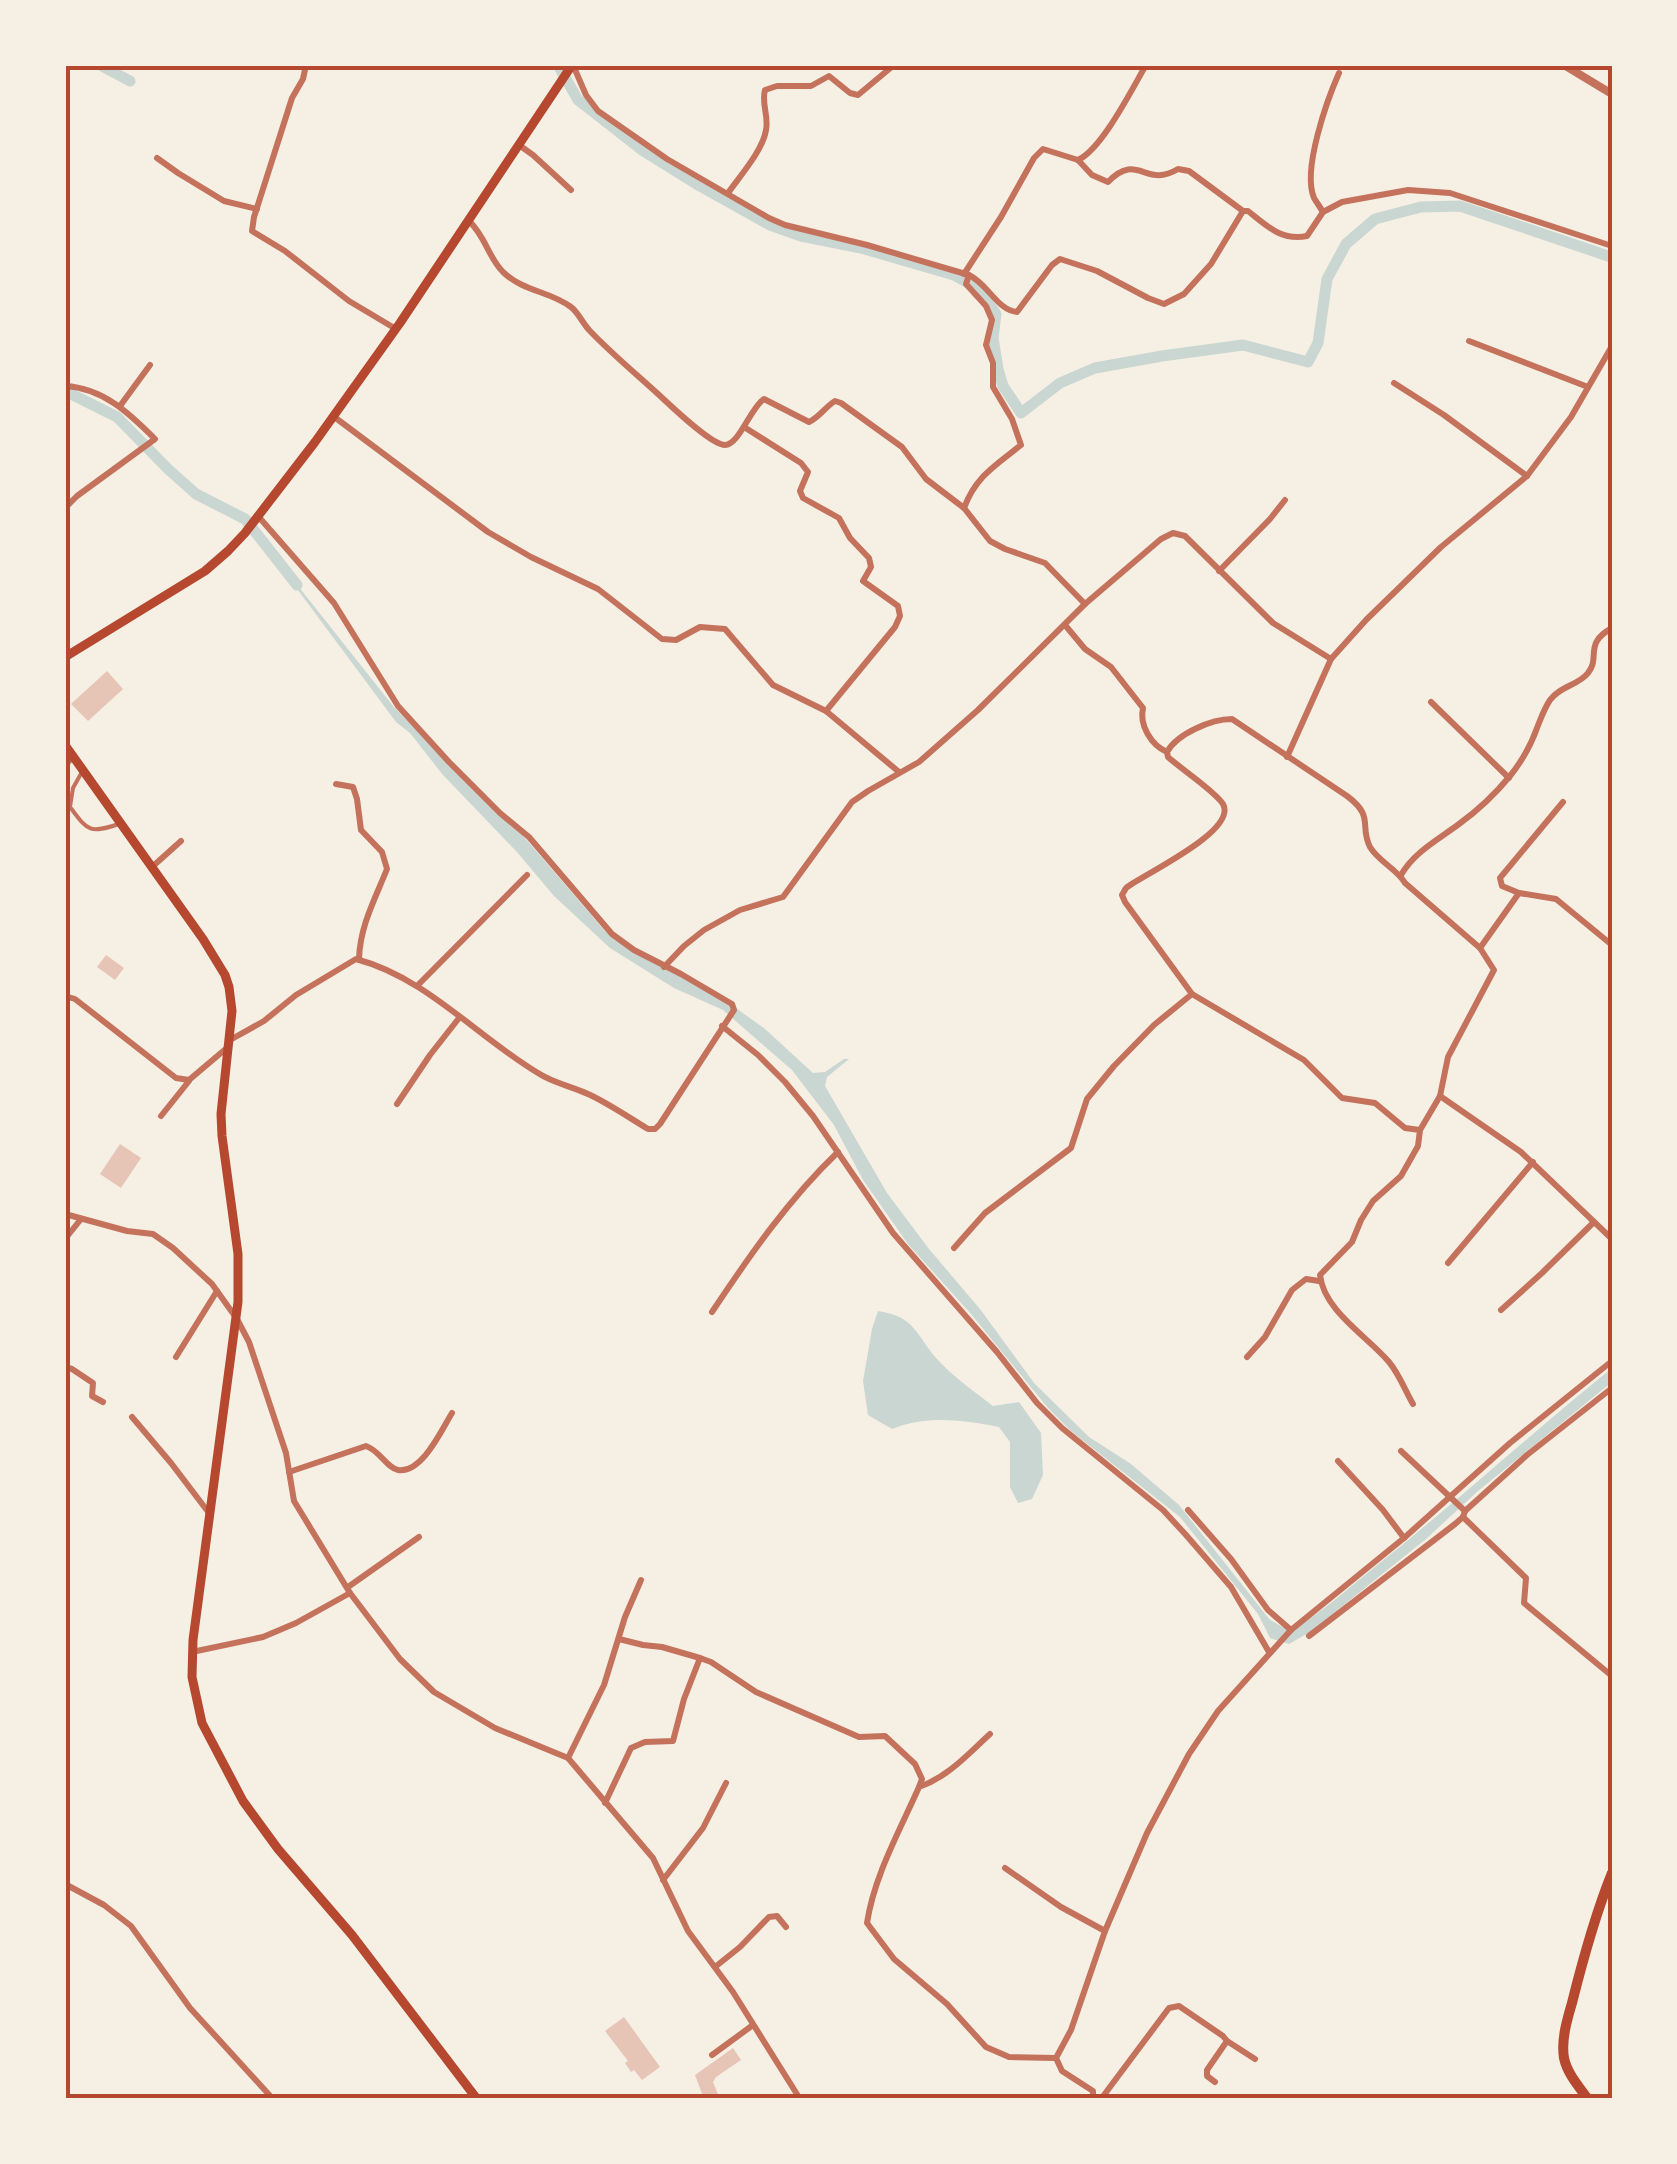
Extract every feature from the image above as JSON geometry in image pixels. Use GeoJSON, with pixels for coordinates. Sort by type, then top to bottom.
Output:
{"type":"FeatureCollection","features":[{"type":"Feature","properties":{"kind":"main road"},"geometry":{"type":"LineString","coordinates":[[65,657],[205,571],[245,532],[396,329],[568,71]]}},
{"type":"Feature","properties":{"kind":"main road"},"geometry":{"type":"LineString","coordinates":[[65,745],[203,939],[225,975],[232,1011],[221,1114],[238,1254],[237,1319],[192,1652],[192,1676],[202,1723],[242,1801],[346,1927],[477,2099]]}},
{"type":"Feature","properties":{"kind":"main road"},"geometry":{"type":"LineString","coordinates":[[1588,2099],[1569,2072],[1564,2056],[1566,2027],[1590,1936],[1612,1873]]}},
{"type":"Feature","properties":{"kind":"street"},"geometry":{"type":"LineString","coordinates":[[306,65],[292,98],[252,231],[396,329]]}},
{"type":"Feature","properties":{"kind":"street"},"geometry":{"type":"LineString","coordinates":[[728,193],[763,142],[767,127],[762,98],[765,90],[811,86],[830,76],[858,96],[894,65]]}},
{"type":"Feature","properties":{"kind":"street"},"geometry":{"type":"LineString","coordinates":[[1078,160],[1100,142],[1146,65]]}},
{"type":"Feature","properties":{"kind":"street"},"geometry":{"type":"LineString","coordinates":[[1564,65],[1612,94]]}},
{"type":"Feature","properties":{"kind":"street"},"geometry":{"type":"LineString","coordinates":[[568,71],[598,111],[667,160],[785,225],[979,280],[1007,311],[1014,313],[1060,258],[1097,271],[1164,304],[1184,294],[1211,264],[1243,211]]}},
{"type":"Feature","properties":{"kind":"street"},"geometry":{"type":"LineString","coordinates":[[1324,212],[1313,196],[1312,176],[1318,127],[1340,73]]}},
{"type":"Feature","properties":{"kind":"street"},"geometry":{"type":"LineString","coordinates":[[518,145],[572,190]]}},
{"type":"Feature","properties":{"kind":"street"},"geometry":{"type":"LineString","coordinates":[[967,278],[1034,158],[1043,149],[1078,160],[1092,176],[1108,182],[1119,170],[1132,168],[1157,177],[1178,170],[1189,171],[1243,211],[1248,210],[1282,236],[1293,238],[1307,236],[1324,212],[1342,202],[1408,190],[1450,194],[1612,246]]}},
{"type":"Feature","properties":{"kind":"street"},"geometry":{"type":"LineString","coordinates":[[157,158],[224,201],[257,209]]}},
{"type":"Feature","properties":{"kind":"street"},"geometry":{"type":"LineString","coordinates":[[469,221],[480,231],[498,268],[524,287],[572,307],[587,328],[684,418],[724,445],[731,444],[764,399],[810,422],[826,406],[840,402],[902,447],[926,479],[964,508],[990,541],[1045,563],[1085,604]]}},
{"type":"Feature","properties":{"kind":"street"},"geometry":{"type":"LineString","coordinates":[[964,508],[971,489],[983,475],[1021,445],[993,388],[993,363],[986,345],[992,320],[967,278]]}},
{"type":"Feature","properties":{"kind":"street"},"geometry":{"type":"LineString","coordinates":[[1469,341],[1588,388]]}},
{"type":"Feature","properties":{"kind":"street"},"geometry":{"type":"LineString","coordinates":[[1287,756],[1331,659],[1442,548],[1527,476],[1571,417],[1612,347]]}},
{"type":"Feature","properties":{"kind":"street"},"geometry":{"type":"LineString","coordinates":[[120,406],[150,365]]}},
{"type":"Feature","properties":{"kind":"street"},"geometry":{"type":"LineString","coordinates":[[1394,383],[1527,476]]}},
{"type":"Feature","properties":{"kind":"street"},"geometry":{"type":"LineString","coordinates":[[65,386],[86,387],[120,406],[156,439],[65,508]]}},
{"type":"Feature","properties":{"kind":"street"},"geometry":{"type":"LineString","coordinates":[[333,416],[488,532],[598,589],[662,639],[676,640],[700,627],[723,627],[773,685],[826,711],[900,772]]}},
{"type":"Feature","properties":{"kind":"street"},"geometry":{"type":"LineString","coordinates":[[744,427],[801,463],[808,472],[800,491],[803,498],[838,518],[869,558],[871,568],[863,581],[898,606],[900,616],[894,627],[826,711]]}},
{"type":"Feature","properties":{"kind":"street"},"geometry":{"type":"LineString","coordinates":[[1219,571],[1285,500]]}},
{"type":"Feature","properties":{"kind":"street"},"geometry":{"type":"LineString","coordinates":[[161,1116],[190,1080],[229,1043],[356,958],[418,985],[541,1076],[590,1094],[654,1129],[734,1010],[732,1004],[612,934],[530,838],[449,762],[398,706],[334,603],[256,517]]}},
{"type":"Feature","properties":{"kind":"street"},"geometry":{"type":"LineString","coordinates":[[664,967],[704,930],[740,910],[784,897],[852,802],[919,762],[978,710],[1085,604],[1174,533],[1185,536],[1273,623],[1331,659]]}},
{"type":"Feature","properties":{"kind":"street"},"geometry":{"type":"LineString","coordinates":[[1065,624],[1085,650],[1111,667],[1135,696],[1148,734],[1158,748],[1167,752]]}},
{"type":"Feature","properties":{"kind":"street"},"geometry":{"type":"LineString","coordinates":[[1401,876],[1428,846],[1462,822],[1509,778],[1527,752],[1552,696],[1588,674],[1592,647],[1612,628]]}},
{"type":"Feature","properties":{"kind":"street"},"geometry":{"type":"LineString","coordinates":[[1431,702],[1509,778]]}},
{"type":"Feature","properties":{"kind":"street"},"geometry":{"type":"LineString","coordinates":[[1413,1404],[1391,1364],[1332,1303],[1320,1275],[1352,1242],[1373,1201],[1401,1176],[1418,1146],[1420,1130],[1440,1096],[1445,1065],[1494,970],[1480,948],[1391,870],[1369,845],[1361,807],[1348,796],[1238,722],[1226,719],[1172,744],[1168,757],[1221,800],[1226,811],[1209,836],[1132,884],[1122,895],[1156,948],[1192,994],[1304,1060],[1342,1098],[1375,1103],[1405,1128],[1420,1130]]}},
{"type":"Feature","properties":{"kind":"street"},"geometry":{"type":"LineString","coordinates":[[65,766],[72,756]]}},
{"type":"Feature","properties":{"kind":"street"},"geometry":{"type":"LineString","coordinates":[[336,784],[353,787],[361,830],[382,852],[387,869],[368,912],[359,959]]}},
{"type":"Feature","properties":{"kind":"street"},"geometry":{"type":"LineString","coordinates":[[1563,802],[1499,882],[1519,894],[1556,899],[1612,945]]}},
{"type":"Feature","properties":{"kind":"street"},"geometry":{"type":"LineString","coordinates":[[151,868],[181,841]]}},
{"type":"Feature","properties":{"kind":"street"},"geometry":{"type":"LineString","coordinates":[[418,985],[526,875]]}},
{"type":"Feature","properties":{"kind":"street"},"geometry":{"type":"LineString","coordinates":[[1480,948],[1519,894]]}},
{"type":"Feature","properties":{"kind":"street"},"geometry":{"type":"LineString","coordinates":[[954,1248],[985,1213],[1071,1148],[1087,1099],[1154,1025],[1192,994]]}},
{"type":"Feature","properties":{"kind":"street"},"geometry":{"type":"LineString","coordinates":[[65,996],[75,999],[176,1078],[190,1080]]}},
{"type":"Feature","properties":{"kind":"street"},"geometry":{"type":"LineString","coordinates":[[397,1104],[460,1018]]}},
{"type":"Feature","properties":{"kind":"street"},"geometry":{"type":"LineString","coordinates":[[724,1022],[785,1082],[893,1233],[1037,1402],[1186,1535],[1231,1587],[1272,1650]]}},
{"type":"Feature","properties":{"kind":"street"},"geometry":{"type":"LineString","coordinates":[[1440,1096],[1533,1162],[1612,1239]]}},
{"type":"Feature","properties":{"kind":"street"},"geometry":{"type":"LineString","coordinates":[[712,1312],[766,1233],[809,1180],[838,1152]]}},
{"type":"Feature","properties":{"kind":"street"},"geometry":{"type":"LineString","coordinates":[[1448,1263],[1533,1162]]}},
{"type":"Feature","properties":{"kind":"street"},"geometry":{"type":"LineString","coordinates":[[65,1214],[127,1232],[153,1234],[218,1291],[249,1342],[286,1453],[294,1501],[349,1590],[400,1659],[434,1692],[495,1728],[568,1758],[653,1858],[688,1932],[734,1992],[800,2099]]}},
{"type":"Feature","properties":{"kind":"street"},"geometry":{"type":"LineString","coordinates":[[65,1239],[82,1218]]}},
{"type":"Feature","properties":{"kind":"street"},"geometry":{"type":"LineString","coordinates":[[1501,1310],[1594,1222]]}},
{"type":"Feature","properties":{"kind":"street"},"geometry":{"type":"LineString","coordinates":[[1247,1356],[1265,1337],[1292,1290],[1306,1279],[1320,1280]]}},
{"type":"Feature","properties":{"kind":"street"},"geometry":{"type":"LineString","coordinates":[[176,1357],[218,1291]]}},
{"type":"Feature","properties":{"kind":"street"},"geometry":{"type":"LineString","coordinates":[[1056,2058],[1071,2030],[1105,1931],[1148,1833],[1189,1754],[1218,1710],[1289,1633],[1612,1361]]}},
{"type":"Feature","properties":{"kind":"street"},"geometry":{"type":"LineString","coordinates":[[65,1367],[93,1383],[92,1396],[103,1402]]}},
{"type":"Feature","properties":{"kind":"street"},"geometry":{"type":"LineString","coordinates":[[1309,1636],[1612,1388]]}},
{"type":"Feature","properties":{"kind":"street"},"geometry":{"type":"LineString","coordinates":[[289,1472],[366,1446],[401,1470],[416,1464],[430,1451],[452,1413]]}},
{"type":"Feature","properties":{"kind":"street"},"geometry":{"type":"LineString","coordinates":[[132,1417],[210,1514]]}},
{"type":"Feature","properties":{"kind":"street"},"geometry":{"type":"LineString","coordinates":[[1401,1451],[1526,1578],[1524,1603],[1612,1676]]}},
{"type":"Feature","properties":{"kind":"street"},"geometry":{"type":"LineString","coordinates":[[1338,1461],[1384,1510],[1404,1538]]}},
{"type":"Feature","properties":{"kind":"street"},"geometry":{"type":"LineString","coordinates":[[1188,1510],[1289,1633]]}},
{"type":"Feature","properties":{"kind":"street"},"geometry":{"type":"LineString","coordinates":[[192,1652],[263,1636],[296,1623],[349,1590],[419,1536]]}},
{"type":"Feature","properties":{"kind":"street"},"geometry":{"type":"LineString","coordinates":[[568,1758],[604,1684],[624,1617],[641,1580]]}},
{"type":"Feature","properties":{"kind":"street"},"geometry":{"type":"LineString","coordinates":[[619,1639],[711,1662],[756,1692],[859,1736],[890,1739],[915,1764],[922,1778],[880,1876],[867,1923],[894,1959],[948,2004],[986,2047],[1009,2058],[1056,2058]]}},
{"type":"Feature","properties":{"kind":"street"},"geometry":{"type":"LineString","coordinates":[[605,1803],[631,1748],[645,1742],[673,1741],[700,1658]]}},
{"type":"Feature","properties":{"kind":"street"},"geometry":{"type":"LineString","coordinates":[[919,1787],[955,1766],[990,1734]]}},
{"type":"Feature","properties":{"kind":"street"},"geometry":{"type":"LineString","coordinates":[[663,1880],[703,1828],[726,1783]]}},
{"type":"Feature","properties":{"kind":"street"},"geometry":{"type":"LineString","coordinates":[[1005,1868],[1105,1931]]}},
{"type":"Feature","properties":{"kind":"street"},"geometry":{"type":"LineString","coordinates":[[65,1884],[104,1904],[131,1926],[190,2008],[273,2099]]}},
{"type":"Feature","properties":{"kind":"street"},"geometry":{"type":"LineString","coordinates":[[715,1967],[769,1917],[776,1916],[786,1926]]}},
{"type":"Feature","properties":{"kind":"street"},"geometry":{"type":"LineString","coordinates":[[1101,2099],[1169,2008],[1179,2006],[1254,2058]]}},
{"type":"Feature","properties":{"kind":"street"},"geometry":{"type":"LineString","coordinates":[[712,2055],[752,2026]]}},
{"type":"Feature","properties":{"kind":"street"},"geometry":{"type":"LineString","coordinates":[[1215,2082],[1208,2076],[1208,2070],[1228,2042]]}},
{"type":"Feature","properties":{"kind":"street"},"geometry":{"type":"LineString","coordinates":[[1056,2058],[1062,2071],[1093,2091],[1093,2099]]}},
{"type":"Feature","properties":{"kind":"lane"},"geometry":{"type":"LineString","coordinates":[[83,770],[73,788],[70,807],[85,828],[96,832],[120,824]]}},
{"type":"Feature","properties":{"kind":"shaded area"},"geometry":{"type":"Polygon","coordinates":[[[245,519],[393,706],[519,831],[605,931],[736,1008],[813,1073],[825,1072],[849,1059],[827,1077],[825,1086],[887,1193],[929,1249],[980,1309],[1034,1383],[1089,1437],[1131,1464],[1179,1505],[1270,1620],[1290,1631],[1313,1616],[1612,1368],[1612,1382],[1310,1632],[1289,1644],[1270,1638],[1258,1614],[1180,1517],[1071,1431],[1048,1408],[908,1244],[863,1180],[834,1125],[792,1070],[723,1010],[674,988],[610,948],[554,896],[396,722],[245,519]]]}},
{"type":"Feature","properties":{"kind":"shaded area"},"geometry":{"type":"Polygon","coordinates":[[[878,1311],[908,1322],[943,1366],[993,1406],[1019,1402],[1041,1433],[1043,1475],[1032,1499],[1018,1503],[1010,1487],[1010,1442],[999,1427],[931,1420],[892,1429],[868,1415],[863,1381],[878,1311]]]}},
{"type":"Feature","properties":{"kind":"building"},"geometry":{"type":"Polygon","coordinates":[[[107,671],[123,689],[88,721],[71,704],[107,671]]]}},
{"type":"Feature","properties":{"kind":"building"},"geometry":{"type":"Polygon","coordinates":[[[106,955],[124,968],[115,980],[97,967],[106,955]]]}},
{"type":"Feature","properties":{"kind":"building"},"geometry":{"type":"Polygon","coordinates":[[[120,1144],[141,1158],[121,1188],[100,1174],[120,1144]]]}},
{"type":"Feature","properties":{"kind":"building"},"geometry":{"type":"Polygon","coordinates":[[[624,2017],[660,2067],[642,2080],[634,2070],[631,2072],[625,2063],[628,2061],[605,2031],[624,2017]]]}},
{"type":"Feature","properties":{"kind":"building"},"geometry":{"type":"Polygon","coordinates":[[[733,2048],[741,2060],[713,2082],[720,2099],[704,2099],[695,2075],[733,2048]]]}},
{"type":"Feature","properties":{"kind":"waterway"},"geometry":{"type":"LineString","coordinates":[[100,65],[130,81]]}},
{"type":"Feature","properties":{"kind":"waterway"},"geometry":{"type":"LineString","coordinates":[[558,65],[578,100],[642,150],[770,225],[954,275],[979,289],[996,314],[993,338],[1003,386],[1021,413],[1060,383],[1095,368],[1162,356],[1243,345],[1308,362],[1318,343],[1327,279],[1346,244],[1375,219],[1421,207],[1460,206],[1611,257]]}},
{"type":"Feature","properties":{"kind":"waterway"},"geometry":{"type":"LineString","coordinates":[[65,393],[117,417],[196,494],[245,519],[297,585]]}}]}
